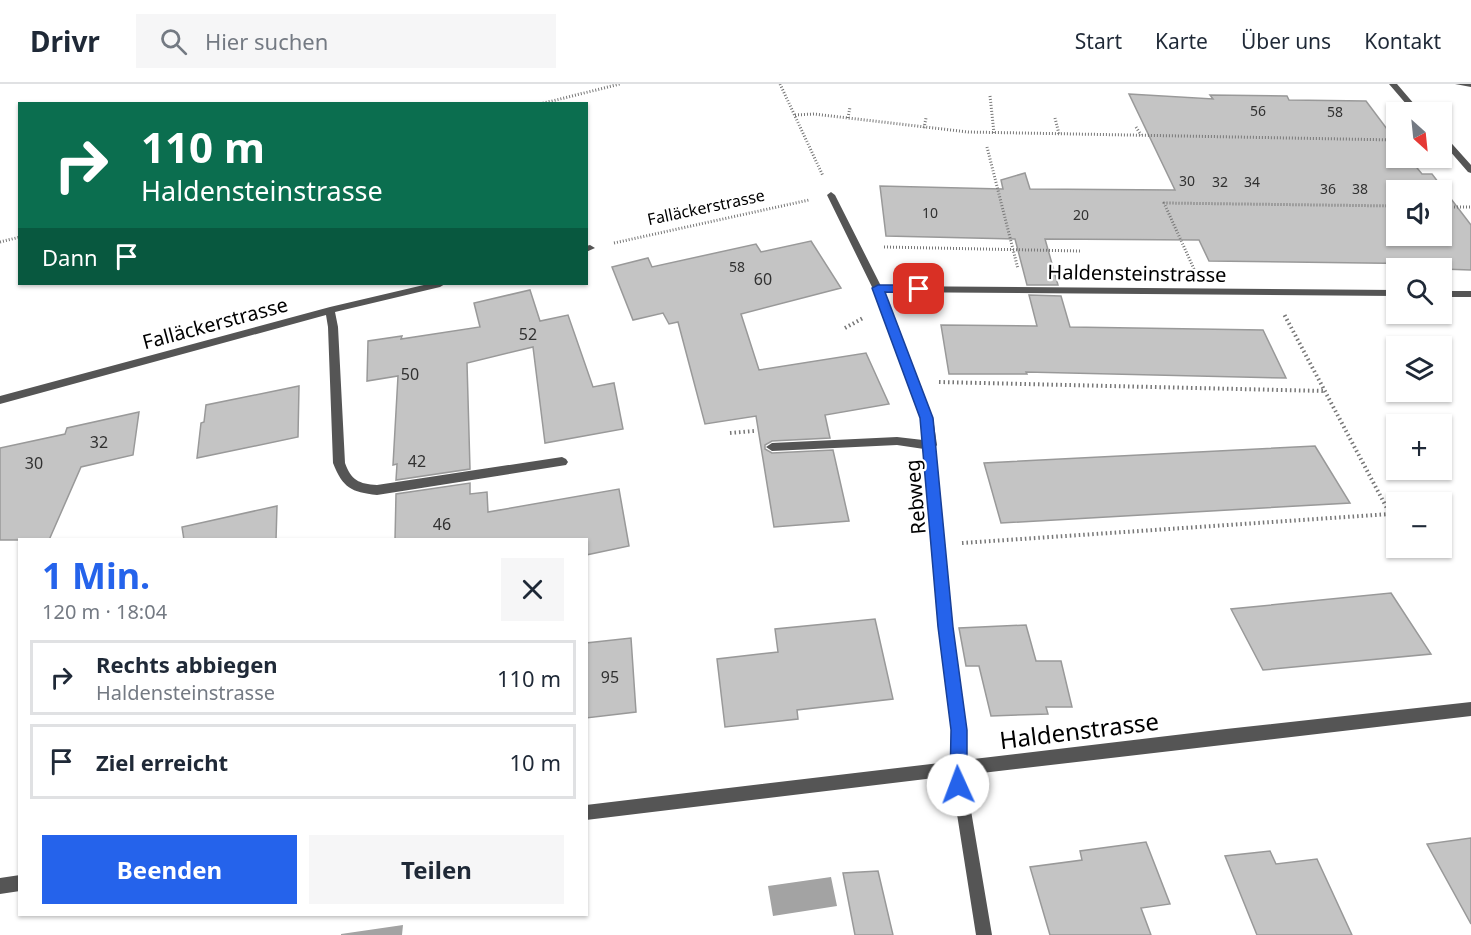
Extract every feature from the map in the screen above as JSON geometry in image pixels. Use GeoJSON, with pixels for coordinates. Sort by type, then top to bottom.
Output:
{"type":"FeatureCollection","features":[{"type":"Feature","properties":{"kind":"street"},"geometry":{"type":"LineString","coordinates":[[1393,84],[1409,102]]}},
{"type":"Feature","properties":{"kind":"street"},"geometry":{"type":"LineString","coordinates":[[1459,84],[1471,85]]}},
{"type":"Feature","properties":{"kind":"street"},"geometry":{"type":"LineString","coordinates":[[1452,149],[1471,170]]}},
{"type":"Feature","properties":{"kind":"street","name":"Rebweg"},"geometry":{"type":"LineString","coordinates":[[831,195],[878,288],[920,399],[931,445],[945,627],[959,730],[957,770],[984,935]]}},
{"type":"Feature","properties":{"kind":"street","name":"Falläckerstrasse"},"geometry":{"type":"LineString","coordinates":[[0,400],[330,310],[436,285]]}},
{"type":"Feature","properties":{"kind":"street","name":"Haldensteinstrasse"},"geometry":{"type":"LineString","coordinates":[[878,288],[1386,293]]}},
{"type":"Feature","properties":{"kind":"street"},"geometry":{"type":"LineString","coordinates":[[1452,294],[1471,294]]}},
{"type":"Feature","properties":{"kind":"street"},"geometry":{"type":"LineString","coordinates":[[330,310],[339,463],[344,478],[356,488],[377,490],[562,462]]}},
{"type":"Feature","properties":{"kind":"street"},"geometry":{"type":"LineString","coordinates":[[772,447],[897,441],[931,445]]}},
{"type":"Feature","properties":{"kind":"street","name":"Haldenstrasse"},"geometry":{"type":"LineString","coordinates":[[588,813],[1471,709]]}},
{"type":"Feature","properties":{"kind":"street"},"geometry":{"type":"LineString","coordinates":[[0,886],[18,883]]}},
{"type":"Feature","properties":{"kind":"path"},"geometry":{"type":"LineString","coordinates":[[548,102],[620,84]]}},
{"type":"Feature","properties":{"kind":"path"},"geometry":{"type":"LineString","coordinates":[[780,84],[831,195]]}},
{"type":"Feature","properties":{"kind":"path"},"geometry":{"type":"LineString","coordinates":[[990,96],[994,133]]}},
{"type":"Feature","properties":{"kind":"path"},"geometry":{"type":"LineString","coordinates":[[848,118],[850,107]]}},
{"type":"Feature","properties":{"kind":"path"},"geometry":{"type":"LineString","coordinates":[[795,115],[814,114],[924,128],[994,133],[1386,140]]}},
{"type":"Feature","properties":{"kind":"path"},"geometry":{"type":"LineString","coordinates":[[924,128],[926,118]]}},
{"type":"Feature","properties":{"kind":"path"},"geometry":{"type":"LineString","coordinates":[[1055,118],[1059,134]]}},
{"type":"Feature","properties":{"kind":"path"},"geometry":{"type":"LineString","coordinates":[[1136,127],[1141,135]]}},
{"type":"Feature","properties":{"kind":"path"},"geometry":{"type":"LineString","coordinates":[[987,147],[1023,290]]}},
{"type":"Feature","properties":{"kind":"path","name":"Falläckerstrasse"},"geometry":{"type":"LineString","coordinates":[[588,249],[831,195]]}},
{"type":"Feature","properties":{"kind":"path"},"geometry":{"type":"LineString","coordinates":[[1204,292],[1164,203],[1386,206]]}},
{"type":"Feature","properties":{"kind":"path"},"geometry":{"type":"LineString","coordinates":[[1452,207],[1471,207]]}},
{"type":"Feature","properties":{"kind":"path"},"geometry":{"type":"LineString","coordinates":[[842,217],[856,223],[886,249],[1080,251]]}},
{"type":"Feature","properties":{"kind":"path"},"geometry":{"type":"LineString","coordinates":[[0,242],[18,238]]}},
{"type":"Feature","properties":{"kind":"path"},"geometry":{"type":"LineString","coordinates":[[940,544],[1390,514],[1273,292]]}},
{"type":"Feature","properties":{"kind":"path"},"geometry":{"type":"LineString","coordinates":[[946,382],[1325,391]]}},
{"type":"Feature","properties":{"kind":"shaded area"},"geometry":{"type":"Polygon","coordinates":[[[831,877],[837,906],[773,916],[768,886],[831,877]]]}},
{"type":"Feature","properties":{"kind":"shaded area"},"geometry":{"type":"Polygon","coordinates":[[[403,925],[402,935],[341,935],[341,934],[403,925]]]}},
{"type":"Feature","properties":{"kind":"building"},"geometry":{"type":"Polygon","coordinates":[[[1129,94],[1213,99],[1210,95],[1287,96],[1289,100],[1366,101],[1386,128],[1386,168],[1417,168],[1422,174],[1432,174],[1437,180],[1386,180],[1386,246],[1452,246],[1452,200],[1471,225],[1471,270],[1452,269],[1452,258],[1386,258],[1386,263],[1209,261],[1199,240],[1045,239],[1058,285],[1027,285],[1015,239],[886,236],[880,186],[1003,189],[1001,180],[1025,173],[1030,189],[1175,190],[1129,94]]]}},
{"type":"Feature","properties":{"kind":"building"},"geometry":{"type":"Polygon","coordinates":[[[811,241],[841,288],[741,314],[759,370],[866,353],[889,404],[825,415],[830,438],[772,441],[765,445],[765,449],[772,453],[833,450],[849,521],[774,527],[756,416],[705,424],[678,322],[669,324],[663,313],[633,320],[612,267],[648,258],[652,267],[756,244],[761,252],[811,241]]]}},
{"type":"Feature","properties":{"kind":"building"},"geometry":{"type":"Polygon","coordinates":[[[530,290],[540,321],[568,315],[593,387],[614,383],[623,429],[545,443],[533,347],[467,363],[470,469],[396,480],[397,464],[393,465],[398,376],[367,381],[368,341],[402,336],[401,339],[480,327],[474,303],[530,290]]]}},
{"type":"Feature","properties":{"kind":"building"},"geometry":{"type":"Polygon","coordinates":[[[1029,295],[1061,296],[1070,327],[1263,330],[1286,378],[1026,372],[1027,374],[949,374],[941,325],[1037,326],[1029,295]]]}},
{"type":"Feature","properties":{"kind":"building"},"geometry":{"type":"Polygon","coordinates":[[[299,386],[298,437],[197,458],[201,423],[204,422],[206,405],[299,386]]]}},
{"type":"Feature","properties":{"kind":"building"},"geometry":{"type":"Polygon","coordinates":[[[139,412],[133,455],[81,467],[50,538],[0,540],[0,448],[65,434],[67,428],[139,412]]]}},
{"type":"Feature","properties":{"kind":"building"},"geometry":{"type":"Polygon","coordinates":[[[1315,446],[1350,503],[1001,523],[984,463],[1315,446]]]}},
{"type":"Feature","properties":{"kind":"building"},"geometry":{"type":"Polygon","coordinates":[[[470,483],[470,494],[487,492],[488,512],[619,489],[629,546],[588,555],[588,538],[395,538],[396,494],[470,483]]]}},
{"type":"Feature","properties":{"kind":"building"},"geometry":{"type":"Polygon","coordinates":[[[277,506],[276,538],[184,538],[182,527],[277,506]]]}},
{"type":"Feature","properties":{"kind":"building"},"geometry":{"type":"Polygon","coordinates":[[[1391,593],[1431,654],[1263,670],[1231,609],[1391,593]]]}},
{"type":"Feature","properties":{"kind":"building"},"geometry":{"type":"Polygon","coordinates":[[[875,619],[893,699],[797,710],[798,719],[725,727],[717,659],[778,652],[775,629],[875,619]]]}},
{"type":"Feature","properties":{"kind":"building"},"geometry":{"type":"Polygon","coordinates":[[[1026,625],[1036,661],[1061,661],[1072,707],[1046,707],[1048,714],[991,716],[979,666],[966,666],[959,628],[1026,625]]]}},
{"type":"Feature","properties":{"kind":"building"},"geometry":{"type":"Polygon","coordinates":[[[631,638],[636,712],[588,718],[588,643],[631,638]]]}},
{"type":"Feature","properties":{"kind":"building"},"geometry":{"type":"Polygon","coordinates":[[[1471,838],[1471,924],[1427,844],[1471,838]]]}},
{"type":"Feature","properties":{"kind":"building"},"geometry":{"type":"Polygon","coordinates":[[[1146,842],[1170,904],[1141,908],[1151,935],[1050,935],[1030,867],[1082,860],[1080,851],[1146,842]]]}},
{"type":"Feature","properties":{"kind":"building"},"geometry":{"type":"Polygon","coordinates":[[[1270,851],[1276,864],[1317,859],[1352,935],[1257,935],[1225,856],[1270,851]]]}},
{"type":"Feature","properties":{"kind":"building"},"geometry":{"type":"Polygon","coordinates":[[[878,871],[893,935],[855,935],[843,873],[878,871]]]}},
{"type":"Feature","properties":{"kind":"route"},"geometry":{"type":"LineString","coordinates":[[919,289],[878,288],[927,418],[940,544],[945,627],[959,730],[958,785]]}}]}
